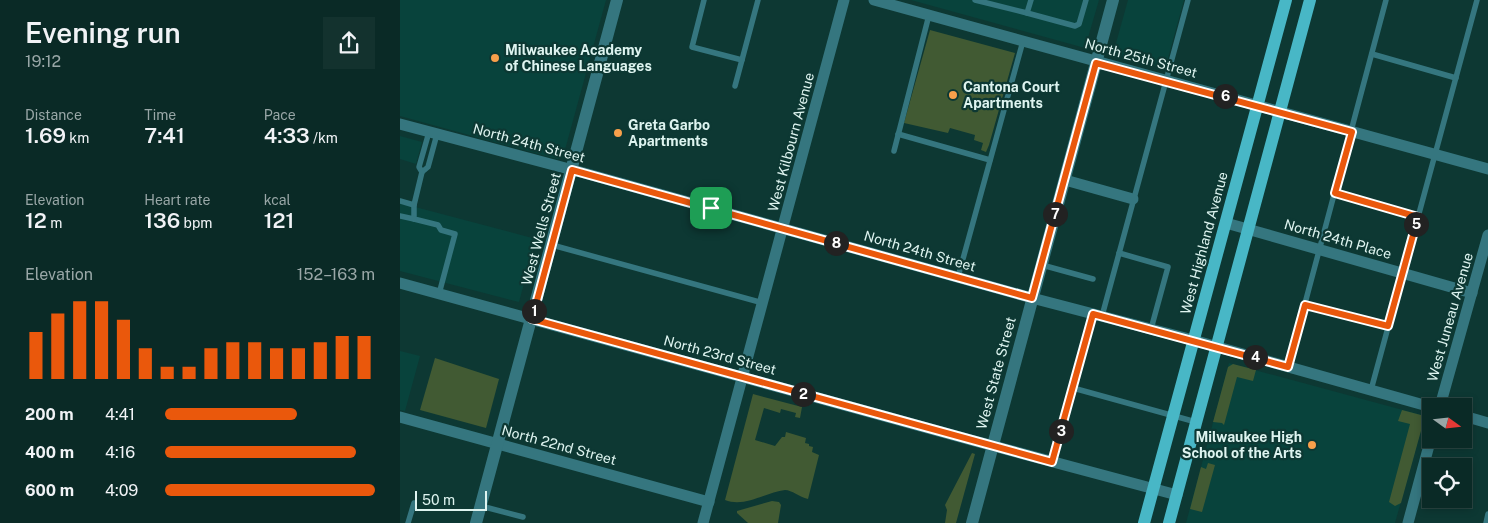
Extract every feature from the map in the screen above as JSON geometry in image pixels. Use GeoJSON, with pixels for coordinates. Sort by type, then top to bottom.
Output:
{"type":"FeatureCollection","features":[{"type":"Feature","properties":{"kind":"main road","name":"West Highland Avenue"},"geometry":{"type":"LineString","coordinates":[[1144,523],[1286,0]]}},
{"type":"Feature","properties":{"kind":"main road"},"geometry":{"type":"LineString","coordinates":[[1169,523],[1310,0]]}},
{"type":"Feature","properties":{"kind":"street","name":"West Wells Street"},"geometry":{"type":"LineString","coordinates":[[476,523],[617,0]]}},
{"type":"Feature","properties":{"kind":"street","name":"West Kilbourn Avenue"},"geometry":{"type":"LineString","coordinates":[[704,523],[844,0]]}},
{"type":"Feature","properties":{"kind":"street","name":"North 25th Street"},"geometry":{"type":"LineString","coordinates":[[874,0],[1096,63],[1166,80],[1488,169]]}},
{"type":"Feature","properties":{"kind":"street","name":"West State Street"},"geometry":{"type":"LineString","coordinates":[[972,523],[1113,0]]}},
{"type":"Feature","properties":{"kind":"street","name":"North 24th Street"},"geometry":{"type":"LineString","coordinates":[[400,124],[1032,298],[1217,346],[1422,404]]}},
{"type":"Feature","properties":{"kind":"street"},"geometry":{"type":"LineString","coordinates":[[1065,180],[1134,199]]}},
{"type":"Feature","properties":{"kind":"street","name":"North 24th Place"},"geometry":{"type":"LineString","coordinates":[[1226,223],[1472,293]]}},
{"type":"Feature","properties":{"kind":"street","name":"West Juneau Avenue"},"geometry":{"type":"LineString","coordinates":[[1442,398],[1472,293],[1484,269],[1488,235]]}},
{"type":"Feature","properties":{"kind":"street","name":"North 23rd Street"},"geometry":{"type":"LineString","coordinates":[[400,283],[1177,495]]}},
{"type":"Feature","properties":{"kind":"street","name":"North 22nd Street"},"geometry":{"type":"LineString","coordinates":[[400,418],[709,502]]}},
{"type":"Feature","properties":{"kind":"street"},"geometry":{"type":"LineString","coordinates":[[1472,418],[1488,423]]}},
{"type":"Feature","properties":{"kind":"street"},"geometry":{"type":"LineString","coordinates":[[1408,523],[1428,448]]}},
{"type":"Feature","properties":{"kind":"lane"},"geometry":{"type":"LineString","coordinates":[[704,0],[692,47],[742,60]]}},
{"type":"Feature","properties":{"kind":"lane"},"geometry":{"type":"LineString","coordinates":[[735,86],[758,0]]}},
{"type":"Feature","properties":{"kind":"lane"},"geometry":{"type":"LineString","coordinates":[[975,0],[1075,26],[1079,24],[1086,0]]}},
{"type":"Feature","properties":{"kind":"lane"},"geometry":{"type":"LineString","coordinates":[[1027,14],[1031,0]]}},
{"type":"Feature","properties":{"kind":"lane"},"geometry":{"type":"LineString","coordinates":[[1052,462],[1073,388],[1119,253],[1188,0]]}},
{"type":"Feature","properties":{"kind":"lane"},"geometry":{"type":"LineString","coordinates":[[1288,367],[1386,0]]}},
{"type":"Feature","properties":{"kind":"lane"},"geometry":{"type":"LineString","coordinates":[[1371,390],[1436,155],[1476,0]]}},
{"type":"Feature","properties":{"kind":"lane"},"geometry":{"type":"LineString","coordinates":[[894,151],[929,15]]}},
{"type":"Feature","properties":{"kind":"lane"},"geometry":{"type":"LineString","coordinates":[[958,277],[1023,41]]}},
{"type":"Feature","properties":{"kind":"lane"},"geometry":{"type":"LineString","coordinates":[[1372,54],[1456,78]]}},
{"type":"Feature","properties":{"kind":"lane"},"geometry":{"type":"LineString","coordinates":[[414,219],[414,205],[422,172],[419,166],[433,133]]}},
{"type":"Feature","properties":{"kind":"lane"},"geometry":{"type":"LineString","coordinates":[[898,134],[990,160]]}},
{"type":"Feature","properties":{"kind":"lane"},"geometry":{"type":"LineString","coordinates":[[1335,193],[1418,217]]}},
{"type":"Feature","properties":{"kind":"lane"},"geometry":{"type":"LineString","coordinates":[[400,201],[414,205]]}},
{"type":"Feature","properties":{"kind":"lane"},"geometry":{"type":"LineString","coordinates":[[400,216],[438,225],[441,230],[455,234],[439,294]]}},
{"type":"Feature","properties":{"kind":"lane"},"geometry":{"type":"LineString","coordinates":[[552,245],[763,303]]}},
{"type":"Feature","properties":{"kind":"lane"},"geometry":{"type":"LineString","coordinates":[[1119,253],[1168,267],[1151,328]]}},
{"type":"Feature","properties":{"kind":"lane"},"geometry":{"type":"LineString","coordinates":[[1041,265],[1093,279]]}},
{"type":"Feature","properties":{"kind":"lane"},"geometry":{"type":"LineString","coordinates":[[1305,305],[1388,326]]}},
{"type":"Feature","properties":{"kind":"lane"},"geometry":{"type":"LineString","coordinates":[[1073,388],[1197,422]]}},
{"type":"Feature","properties":{"kind":"lane"},"geometry":{"type":"LineString","coordinates":[[408,523],[414,503]]}},
{"type":"Feature","properties":{"kind":"lane"},"geometry":{"type":"LineString","coordinates":[[480,506],[522,517]]}},
{"type":"Feature","properties":{"kind":"lane"},"geometry":{"type":"LineString","coordinates":[[1486,523],[1488,514]]}},
{"type":"Feature","properties":{"kind":"shaded area","name":"Milwaukee Academy of Chinese Languages"},"geometry":{"type":"Polygon","coordinates":[[[400,0],[606,0],[563,157],[557,159],[400,116],[400,0]]]}},
{"type":"Feature","properties":{"kind":"shaded area"},"geometry":{"type":"Polygon","coordinates":[[[911,0],[1099,0],[1085,48],[911,0]]]}},
{"type":"Feature","properties":{"kind":"shaded area"},"geometry":{"type":"Polygon","coordinates":[[[1128,0],[1184,0],[1165,69],[1113,54],[1128,0]]]}},
{"type":"Feature","properties":{"kind":"shaded area"},"geometry":{"type":"Polygon","coordinates":[[[930,30],[1015,53],[986,152],[981,150],[983,143],[974,140],[975,135],[950,128],[948,133],[904,123],[930,30]]]}},
{"type":"Feature","properties":{"kind":"shaded area"},"geometry":{"type":"Polygon","coordinates":[[[400,136],[422,142],[416,164],[400,159],[400,136]]]}},
{"type":"Feature","properties":{"kind":"shaded area"},"geometry":{"type":"Polygon","coordinates":[[[400,203],[536,239],[519,302],[400,271],[400,203]]]}},
{"type":"Feature","properties":{"kind":"shaded area"},"geometry":{"type":"Polygon","coordinates":[[[400,351],[420,356],[405,411],[400,410],[400,351]]]}},
{"type":"Feature","properties":{"kind":"shaded area"},"geometry":{"type":"Polygon","coordinates":[[[435,358],[499,379],[486,428],[420,410],[435,358]]]}},
{"type":"Feature","properties":{"kind":"shaded area","name":"Milwaukee High School of the Arts"},"geometry":{"type":"Polygon","coordinates":[[[1229,363],[1422,415],[1422,427],[1395,523],[1186,523],[1229,363]]]}},
{"type":"Feature","properties":{"kind":"shaded area"},"geometry":{"type":"Polygon","coordinates":[[[1233,364],[1256,370],[1253,381],[1237,377],[1224,425],[1213,422],[1228,367],[1233,364]]]}},
{"type":"Feature","properties":{"kind":"shaded area"},"geometry":{"type":"Polygon","coordinates":[[[753,394],[802,407],[800,418],[795,417],[796,413],[781,409],[780,413],[764,408],[755,440],[775,446],[782,437],[785,437],[786,432],[806,438],[805,443],[813,447],[812,452],[819,455],[808,499],[785,490],[748,501],[733,502],[725,500],[753,394]]]}},
{"type":"Feature","properties":{"kind":"shaded area"},"geometry":{"type":"Polygon","coordinates":[[[1402,410],[1422,417],[1422,427],[1401,503],[1395,506],[1389,502],[1410,424],[1398,421],[1402,410]]]}},
{"type":"Feature","properties":{"kind":"shaded area"},"geometry":{"type":"Polygon","coordinates":[[[972,453],[975,454],[956,523],[945,523],[947,510],[945,505],[972,453]]]}},
{"type":"Feature","properties":{"kind":"shaded area"},"geometry":{"type":"Polygon","coordinates":[[[1208,463],[1215,465],[1202,512],[1190,509],[1201,467],[1206,469],[1208,463]]]}},
{"type":"Feature","properties":{"kind":"shaded area"},"geometry":{"type":"Polygon","coordinates":[[[772,501],[779,502],[781,505],[778,523],[748,523],[737,513],[737,511],[772,501]]]}},
{"type":"Feature","properties":{"kind":"place","name":"Milwaukee Academy of Chinese Languages"},"geometry":{"type":"Point","coordinates":[495,58]}},
{"type":"Feature","properties":{"kind":"place","name":"Cantona Court Apartments"},"geometry":{"type":"Point","coordinates":[953,95]}},
{"type":"Feature","properties":{"kind":"place","name":"Greta Garbo Apartments"},"geometry":{"type":"Point","coordinates":[618,133]}},
{"type":"Feature","properties":{"kind":"place","name":"Milwaukee High School of the Arts"},"geometry":{"type":"Point","coordinates":[1312,445]}},
{"type":"Feature","properties":{"kind":"route"},"geometry":{"type":"LineString","coordinates":[[1096,63],[1166,80],[1352,132],[1335,193],[1418,217],[1388,326],[1305,305],[1288,367],[1093,314],[1052,462],[532,319],[572,170],[711,208],[1032,298],[1096,63]]}}]}
